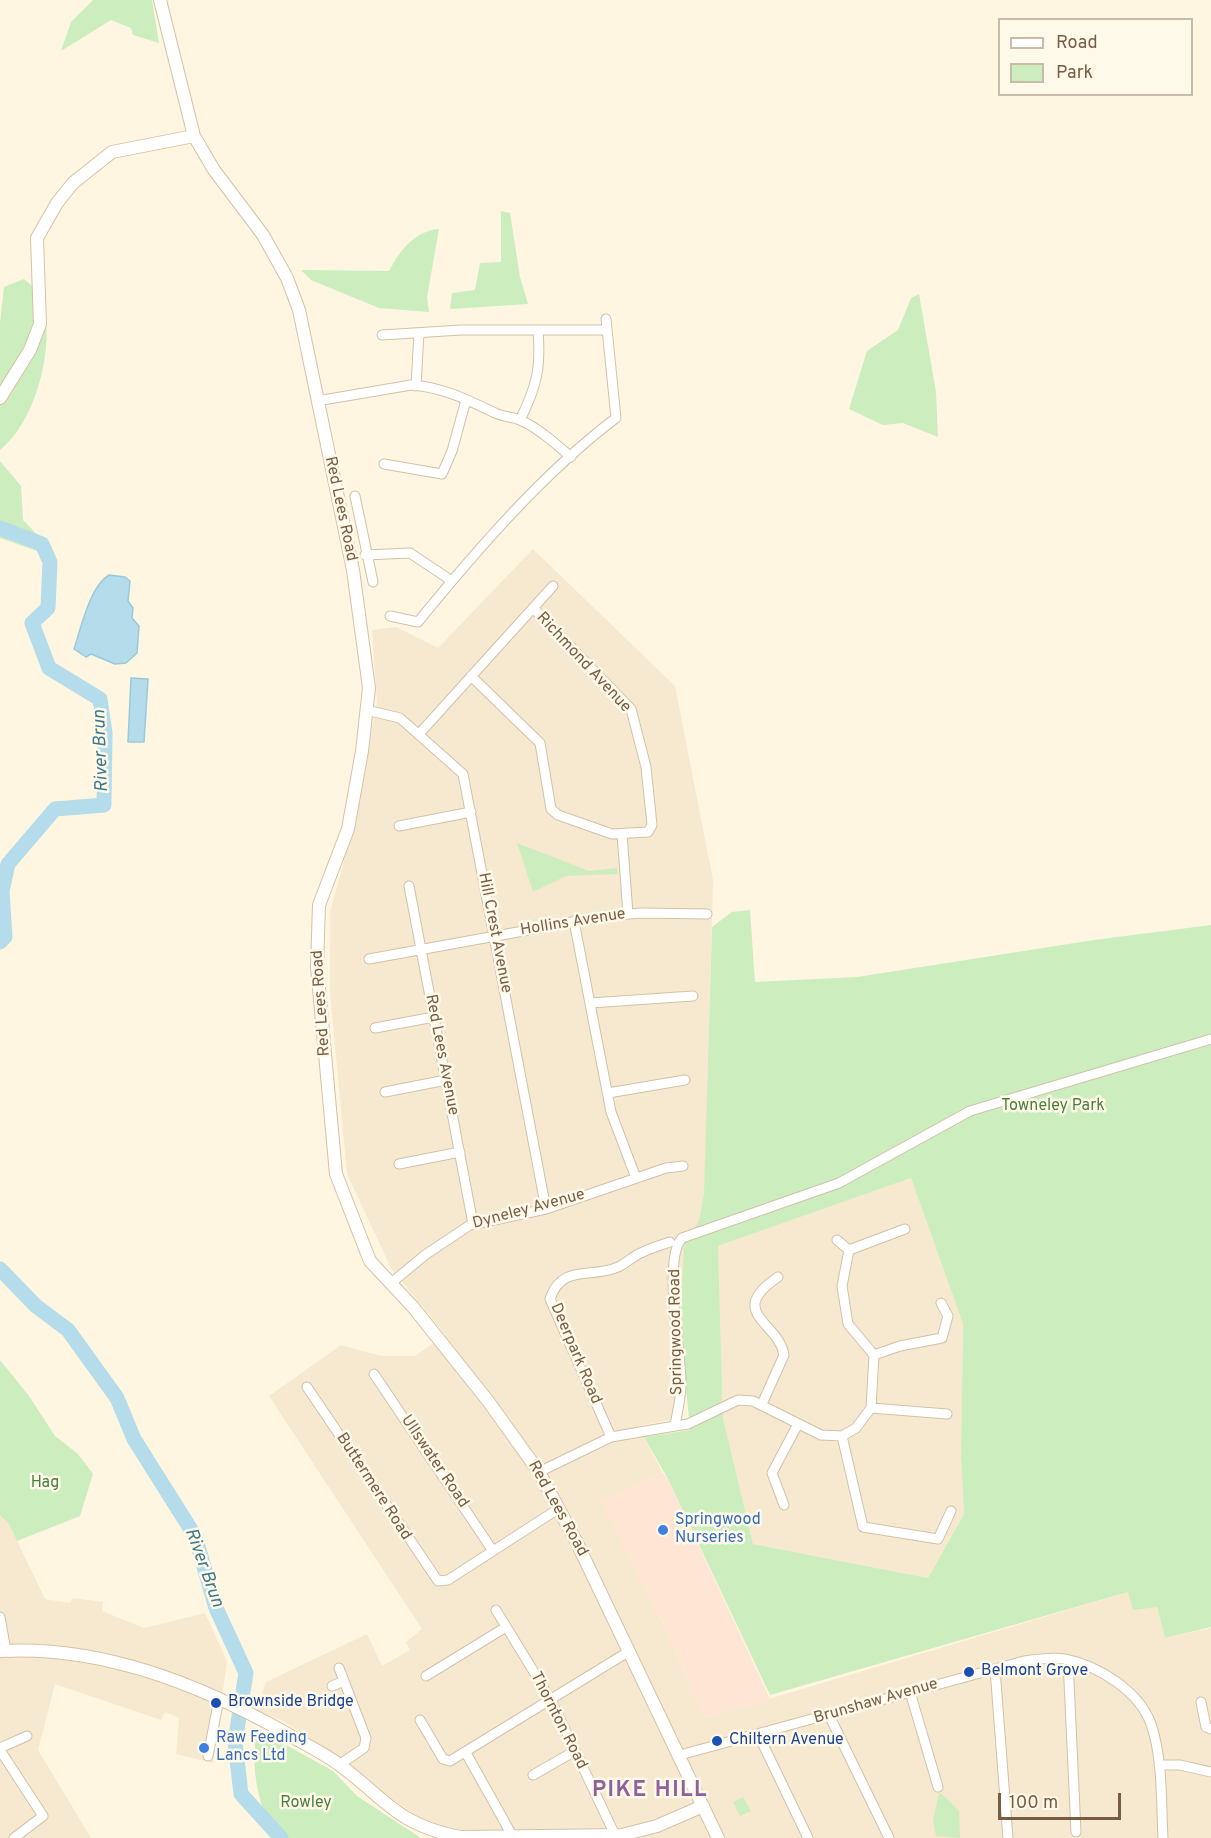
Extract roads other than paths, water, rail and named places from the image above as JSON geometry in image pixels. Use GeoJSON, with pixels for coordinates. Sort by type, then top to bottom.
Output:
{"type":"FeatureCollection","features":[{"type":"Feature","properties":{"kind":"street","name":"Red Lees Road"},"geometry":{"type":"LineString","coordinates":[[160,0],[194,136],[214,170],[263,235],[288,278],[299,310],[353,570],[369,688],[348,829],[319,905],[317,968],[336,1174],[370,1261],[413,1307],[437,1340],[488,1401],[539,1472],[577,1543],[718,1838]]}},
{"type":"Feature","properties":{"kind":"street"},"geometry":{"type":"LineString","coordinates":[[0,399],[30,350],[40,324],[37,238],[57,203],[73,183],[112,152],[194,136]]}},
{"type":"Feature","properties":{"kind":"street"},"geometry":{"type":"LineString","coordinates":[[390,616],[418,622],[452,580],[525,501],[590,437],[616,418],[606,319]]}},
{"type":"Feature","properties":{"kind":"street"},"geometry":{"type":"LineString","coordinates":[[520,420],[539,376],[541,361],[538,330]]}},
{"type":"Feature","properties":{"kind":"street"},"geometry":{"type":"LineString","coordinates":[[382,335],[607,330]]}},
{"type":"Feature","properties":{"kind":"street"},"geometry":{"type":"LineString","coordinates":[[416,386],[419,333]]}},
{"type":"Feature","properties":{"kind":"street"},"geometry":{"type":"LineString","coordinates":[[317,401],[416,386],[452,393],[500,415],[520,420],[548,437],[571,457]]}},
{"type":"Feature","properties":{"kind":"street"},"geometry":{"type":"LineString","coordinates":[[384,464],[442,474],[452,452],[466,400]]}},
{"type":"Feature","properties":{"kind":"street"},"geometry":{"type":"LineString","coordinates":[[355,496],[373,582]]}},
{"type":"Feature","properties":{"kind":"street"},"geometry":{"type":"LineString","coordinates":[[366,555],[410,553],[452,580]]}},
{"type":"Feature","properties":{"kind":"street","name":"Richmond Avenue"},"geometry":{"type":"LineString","coordinates":[[419,734],[553,586]]}},
{"type":"Feature","properties":{"kind":"street","name":"Richmond Avenue"},"geometry":{"type":"LineString","coordinates":[[471,676],[540,743],[551,809],[558,815],[612,834],[648,832],[652,825],[646,767],[631,709],[533,608]]}},
{"type":"Feature","properties":{"kind":"street","name":"Hill Crest Avenue"},"geometry":{"type":"LineString","coordinates":[[366,710],[400,718],[463,774],[546,1209]]}},
{"type":"Feature","properties":{"kind":"street"},"geometry":{"type":"LineString","coordinates":[[399,826],[471,812]]}},
{"type":"Feature","properties":{"kind":"street"},"geometry":{"type":"LineString","coordinates":[[622,834],[628,914]]}},
{"type":"Feature","properties":{"kind":"street","name":"Red Lees Avenue"},"geometry":{"type":"LineString","coordinates":[[409,886],[474,1224]]}},
{"type":"Feature","properties":{"kind":"street","name":"Hollins Avenue"},"geometry":{"type":"LineString","coordinates":[[369,959],[574,921],[628,914],[707,914]]}},
{"type":"Feature","properties":{"kind":"street"},"geometry":{"type":"LineString","coordinates":[[574,921],[611,1112],[636,1178]]}},
{"type":"Feature","properties":{"kind":"street"},"geometry":{"type":"LineString","coordinates":[[590,1003],[693,996]]}},
{"type":"Feature","properties":{"kind":"street"},"geometry":{"type":"LineString","coordinates":[[375,1028],[434,1017]]}},
{"type":"Feature","properties":{"kind":"street","name":"Springwood Road"},"geometry":{"type":"LineString","coordinates":[[675,1426],[681,1384],[673,1287],[676,1251],[682,1238],[839,1183],[970,1111],[1211,1039]]}},
{"type":"Feature","properties":{"kind":"street"},"geometry":{"type":"LineString","coordinates":[[385,1092],[446,1080]]}},
{"type":"Feature","properties":{"kind":"street"},"geometry":{"type":"LineString","coordinates":[[608,1093],[685,1080]]}},
{"type":"Feature","properties":{"kind":"street"},"geometry":{"type":"LineString","coordinates":[[399,1164],[459,1152]]}},
{"type":"Feature","properties":{"kind":"street","name":"Dyneley Avenue"},"geometry":{"type":"LineString","coordinates":[[390,1284],[424,1255],[457,1232],[474,1224],[546,1209],[675,1165],[683,1166]]}},
{"type":"Feature","properties":{"kind":"street"},"geometry":{"type":"LineString","coordinates":[[849,1250],[905,1230]]}},
{"type":"Feature","properties":{"kind":"street"},"geometry":{"type":"LineString","coordinates":[[837,1240],[849,1250]]}},
{"type":"Feature","properties":{"kind":"street","name":"Deerpark Road"},"geometry":{"type":"LineString","coordinates":[[611,1437],[550,1299],[554,1287],[562,1279],[580,1273],[618,1267],[642,1252],[670,1242]]}},
{"type":"Feature","properties":{"kind":"street"},"geometry":{"type":"LineString","coordinates":[[539,1472],[611,1437],[688,1424],[738,1400],[762,1404],[821,1435],[842,1436],[856,1428],[871,1408],[874,1355],[848,1324],[842,1286],[849,1250]]}},
{"type":"Feature","properties":{"kind":"street"},"geometry":{"type":"LineString","coordinates":[[762,1404],[784,1355],[783,1346],[758,1318],[756,1303],[763,1288],[778,1277]]}},
{"type":"Feature","properties":{"kind":"street"},"geometry":{"type":"LineString","coordinates":[[874,1355],[900,1346],[942,1338],[948,1316],[941,1303]]}},
{"type":"Feature","properties":{"kind":"street","name":"Ullswater Road"},"geometry":{"type":"LineString","coordinates":[[374,1374],[493,1551]]}},
{"type":"Feature","properties":{"kind":"street","name":"Buttermere Road"},"geometry":{"type":"LineString","coordinates":[[307,1388],[429,1572],[438,1581],[442,1582],[493,1551]]}},
{"type":"Feature","properties":{"kind":"street"},"geometry":{"type":"LineString","coordinates":[[871,1408],[947,1414]]}},
{"type":"Feature","properties":{"kind":"street"},"geometry":{"type":"LineString","coordinates":[[784,1505],[772,1473],[798,1424]]}},
{"type":"Feature","properties":{"kind":"street"},"geometry":{"type":"LineString","coordinates":[[842,1436],[863,1527],[938,1539],[951,1511]]}},
{"type":"Feature","properties":{"kind":"street"},"geometry":{"type":"LineString","coordinates":[[493,1551],[558,1509]]}},
{"type":"Feature","properties":{"kind":"street","name":"Thornton Road"},"geometry":{"type":"LineString","coordinates":[[496,1610],[550,1700],[615,1835]]}},
{"type":"Feature","properties":{"kind":"street"},"geometry":{"type":"LineString","coordinates":[[0,1617],[3,1651],[32,1649],[54,1651],[130,1666],[170,1678],[253,1715],[339,1765],[395,1813],[417,1826],[460,1838],[566,1838],[634,1835],[702,1806]]}},
{"type":"Feature","properties":{"kind":"street"},"geometry":{"type":"LineString","coordinates":[[426,1676],[506,1627]]}},
{"type":"Feature","properties":{"kind":"street"},"geometry":{"type":"LineString","coordinates":[[420,1720],[443,1759],[450,1761],[628,1652]]}},
{"type":"Feature","properties":{"kind":"street","name":"Brunshaw Avenue"},"geometry":{"type":"LineString","coordinates":[[680,1755],[1024,1661],[1050,1658],[1068,1660],[1091,1667],[1114,1680],[1138,1704],[1150,1722],[1159,1765],[1164,1838]]}},
{"type":"Feature","properties":{"kind":"street"},"geometry":{"type":"LineString","coordinates":[[1068,1660],[1076,1832]]}},
{"type":"Feature","properties":{"kind":"street"},"geometry":{"type":"LineString","coordinates":[[339,1668],[366,1744],[339,1765]]}},
{"type":"Feature","properties":{"kind":"street"},"geometry":{"type":"LineString","coordinates":[[995,1669],[1008,1838]]}},
{"type":"Feature","properties":{"kind":"street"},"geometry":{"type":"LineString","coordinates":[[332,1686],[344,1681]]}},
{"type":"Feature","properties":{"kind":"street"},"geometry":{"type":"LineString","coordinates":[[910,1692],[938,1787]]}},
{"type":"Feature","properties":{"kind":"street"},"geometry":{"type":"LineString","coordinates":[[208,1756],[219,1699]]}},
{"type":"Feature","properties":{"kind":"street"},"geometry":{"type":"LineString","coordinates":[[1201,1702],[1206,1727],[1211,1729]]}},
{"type":"Feature","properties":{"kind":"street"},"geometry":{"type":"LineString","coordinates":[[829,1715],[889,1838]]}},
{"type":"Feature","properties":{"kind":"street"},"geometry":{"type":"LineString","coordinates":[[758,1734],[808,1838]]}},
{"type":"Feature","properties":{"kind":"street"},"geometry":{"type":"LineString","coordinates":[[14,1838],[43,1816],[0,1749],[27,1736]]}},
{"type":"Feature","properties":{"kind":"street"},"geometry":{"type":"LineString","coordinates":[[533,1775],[575,1751]]}},
{"type":"Feature","properties":{"kind":"street"},"geometry":{"type":"LineString","coordinates":[[466,1753],[513,1837]]}},
{"type":"Feature","properties":{"kind":"street"},"geometry":{"type":"LineString","coordinates":[[1159,1765],[1180,1765],[1211,1772]]}},
{"type":"Feature","properties":{"kind":"water"},"geometry":{"type":"Polygon","coordinates":[[[109,575],[125,577],[130,581],[128,601],[133,608],[132,618],[139,626],[137,653],[126,663],[115,664],[91,654],[86,657],[74,649],[91,598],[102,580],[109,575]]]}},
{"type":"Feature","properties":{"kind":"water"},"geometry":{"type":"Polygon","coordinates":[[[131,678],[148,679],[144,742],[128,742],[131,678]]]}},
{"type":"Feature","properties":{"kind":"waterway","name":"River Brun"},"geometry":{"type":"LineString","coordinates":[[0,528],[42,544],[50,562],[48,608],[32,623],[49,668],[100,699],[105,733],[104,805],[55,809],[8,864],[2,891],[5,937],[0,942]]}},
{"type":"Feature","properties":{"kind":"waterway","name":"River Brun"},"geometry":{"type":"LineString","coordinates":[[0,1269],[36,1306],[68,1330],[117,1398],[134,1439],[195,1536],[216,1608],[246,1673],[235,1742],[241,1794],[281,1838]]}},
{"type":"Feature","properties":{"kind":"place","name":"Springwood Nurseries"},"geometry":{"type":"Point","coordinates":[663,1530]}},
{"type":"Feature","properties":{"kind":"place","name":"Belmont Grove"},"geometry":{"type":"Point","coordinates":[969,1672]}},
{"type":"Feature","properties":{"kind":"place","name":"Brownside Bridge"},"geometry":{"type":"Point","coordinates":[216,1703]}},
{"type":"Feature","properties":{"kind":"place","name":"Chiltern Avenue"},"geometry":{"type":"Point","coordinates":[717,1741]}},
{"type":"Feature","properties":{"kind":"place","name":"Raw Feeding Lancs Ltd"},"geometry":{"type":"Point","coordinates":[204,1748]}},
{"type":"Feature","properties":{"kind":"district","name":"PIKE HILL"},"geometry":{"type":"Point","coordinates":[650,1792]}},
{"type":"Feature","properties":{"kind":"park label","name":"Towneley Park"},"geometry":{"type":"Point","coordinates":[1053,1107]}},
{"type":"Feature","properties":{"kind":"park label","name":"Hag"},"geometry":{"type":"Point","coordinates":[45,1484]}},
{"type":"Feature","properties":{"kind":"park label","name":"Rowley"},"geometry":{"type":"Point","coordinates":[306,1804]}}]}
